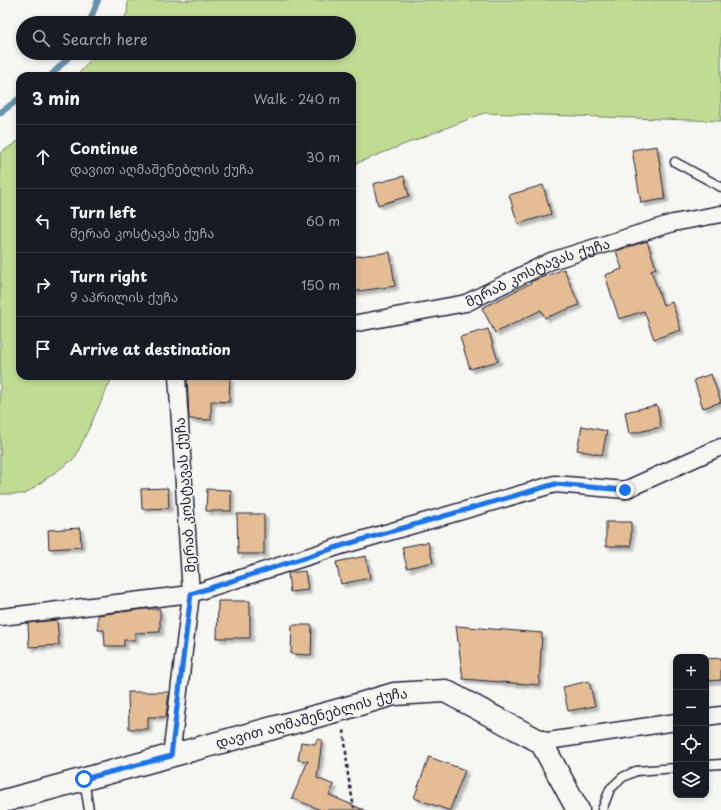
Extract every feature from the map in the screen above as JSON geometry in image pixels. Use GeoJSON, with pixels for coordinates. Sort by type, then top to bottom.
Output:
{"type":"FeatureCollection","features":[{"type":"Feature","properties":{"kind":"street","name":"მერაბ კოსტავას ქუჩა"},"geometry":{"type":"LineString","coordinates":[[356,323],[466,303],[552,261],[673,223],[721,214]]}},
{"type":"Feature","properties":{"kind":"street","name":"მერაბ კოსტავას ქუჩა"},"geometry":{"type":"LineString","coordinates":[[171,756],[191,594],[177,380]]}},
{"type":"Feature","properties":{"kind":"street"},"geometry":{"type":"LineString","coordinates":[[1,617],[191,594],[344,545],[555,484],[625,490],[721,447]]}},
{"type":"Feature","properties":{"kind":"street","name":"დავით აღმაშენებლის ქუჩა"},"geometry":{"type":"LineString","coordinates":[[0,802],[394,694],[445,692],[541,742]]}},
{"type":"Feature","properties":{"kind":"street"},"geometry":{"type":"LineString","coordinates":[[578,810],[541,742],[673,722]]}},
{"type":"Feature","properties":{"kind":"lane"},"geometry":{"type":"LineString","coordinates":[[675,162],[721,186]]}},
{"type":"Feature","properties":{"kind":"lane"},"geometry":{"type":"LineString","coordinates":[[709,765],[721,764]]}},
{"type":"Feature","properties":{"kind":"lane"},"geometry":{"type":"LineString","coordinates":[[602,810],[610,789],[623,777],[636,771],[673,768]]}},
{"type":"Feature","properties":{"kind":"lane"},"geometry":{"type":"LineString","coordinates":[[84,779],[89,810]]}},
{"type":"Feature","properties":{"kind":"path"},"geometry":{"type":"LineString","coordinates":[[343,709],[348,775],[354,808]]}},
{"type":"Feature","properties":{"kind":"green space"},"geometry":{"type":"Polygon","coordinates":[[[128,0],[721,0],[721,121],[484,113],[356,163],[356,72],[80,72],[90,60],[356,60],[356,16],[125,16],[127,14],[128,0]]]}},
{"type":"Feature","properties":{"kind":"green space"},"geometry":{"type":"Polygon","coordinates":[[[16,143],[16,380],[111,380],[75,458],[25,494],[0,494],[0,153],[16,143]]]}},
{"type":"Feature","properties":{"kind":"building"},"geometry":{"type":"Polygon","coordinates":[[[657,146],[665,199],[641,203],[632,150],[657,146]]]}},
{"type":"Feature","properties":{"kind":"building"},"geometry":{"type":"Polygon","coordinates":[[[404,176],[409,196],[378,205],[373,184],[404,176]]]}},
{"type":"Feature","properties":{"kind":"building"},"geometry":{"type":"Polygon","coordinates":[[[543,185],[551,214],[518,224],[509,195],[543,185]]]}},
{"type":"Feature","properties":{"kind":"building"},"geometry":{"type":"Polygon","coordinates":[[[647,241],[656,268],[651,270],[663,305],[672,302],[681,330],[654,339],[644,311],[619,319],[605,275],[622,269],[616,251],[647,241]]]}},
{"type":"Feature","properties":{"kind":"building"},"geometry":{"type":"Polygon","coordinates":[[[390,252],[395,286],[356,291],[356,256],[390,252]]]}},
{"type":"Feature","properties":{"kind":"building"},"geometry":{"type":"Polygon","coordinates":[[[564,269],[579,305],[545,318],[541,310],[495,333],[482,308],[531,283],[530,282],[564,269]]]}},
{"type":"Feature","properties":{"kind":"building"},"geometry":{"type":"Polygon","coordinates":[[[488,329],[498,361],[470,369],[460,337],[488,329]]]}},
{"type":"Feature","properties":{"kind":"building"},"geometry":{"type":"Polygon","coordinates":[[[711,374],[721,402],[703,408],[694,380],[711,374]]]}},
{"type":"Feature","properties":{"kind":"building"},"geometry":{"type":"Polygon","coordinates":[[[187,380],[230,380],[229,402],[211,401],[211,420],[189,419],[187,380]]]}},
{"type":"Feature","properties":{"kind":"building"},"geometry":{"type":"Polygon","coordinates":[[[657,405],[661,427],[629,434],[625,412],[657,405]]]}},
{"type":"Feature","properties":{"kind":"building"},"geometry":{"type":"Polygon","coordinates":[[[582,426],[607,431],[602,455],[577,450],[582,426]]]}},
{"type":"Feature","properties":{"kind":"building"},"geometry":{"type":"Polygon","coordinates":[[[168,488],[169,508],[142,509],[141,489],[168,488]]]}},
{"type":"Feature","properties":{"kind":"building"},"geometry":{"type":"Polygon","coordinates":[[[207,489],[231,490],[231,511],[206,511],[207,489]]]}},
{"type":"Feature","properties":{"kind":"building"},"geometry":{"type":"Polygon","coordinates":[[[237,514],[264,514],[264,554],[238,554],[237,514]]]}},
{"type":"Feature","properties":{"kind":"building"},"geometry":{"type":"Polygon","coordinates":[[[606,522],[631,522],[631,546],[606,546],[606,522]]]}},
{"type":"Feature","properties":{"kind":"building"},"geometry":{"type":"Polygon","coordinates":[[[80,528],[81,547],[49,549],[48,530],[80,528]]]}},
{"type":"Feature","properties":{"kind":"building"},"geometry":{"type":"Polygon","coordinates":[[[428,542],[433,562],[407,568],[402,547],[428,542]]]}},
{"type":"Feature","properties":{"kind":"building"},"geometry":{"type":"Polygon","coordinates":[[[366,556],[370,578],[341,584],[336,562],[366,556]]]}},
{"type":"Feature","properties":{"kind":"building"},"geometry":{"type":"Polygon","coordinates":[[[305,571],[308,590],[290,592],[288,573],[305,571]]]}},
{"type":"Feature","properties":{"kind":"building"},"geometry":{"type":"Polygon","coordinates":[[[218,601],[250,601],[250,638],[217,638],[218,601]]]}},
{"type":"Feature","properties":{"kind":"building"},"geometry":{"type":"Polygon","coordinates":[[[145,609],[160,609],[160,632],[135,633],[135,640],[124,640],[124,646],[105,646],[104,630],[98,630],[98,615],[145,609]]]}},
{"type":"Feature","properties":{"kind":"building"},"geometry":{"type":"Polygon","coordinates":[[[57,620],[59,645],[29,647],[28,623],[57,620]]]}},
{"type":"Feature","properties":{"kind":"building"},"geometry":{"type":"Polygon","coordinates":[[[292,625],[312,625],[311,655],[291,654],[292,625]]]}},
{"type":"Feature","properties":{"kind":"building"},"geometry":{"type":"Polygon","coordinates":[[[456,626],[542,633],[539,685],[463,679],[456,626]]]}},
{"type":"Feature","properties":{"kind":"building"},"geometry":{"type":"Polygon","coordinates":[[[721,658],[721,680],[709,681],[709,659],[721,658]]]}},
{"type":"Feature","properties":{"kind":"building"},"geometry":{"type":"Polygon","coordinates":[[[589,681],[595,706],[568,711],[563,687],[589,681]]]}},
{"type":"Feature","properties":{"kind":"building"},"geometry":{"type":"Polygon","coordinates":[[[128,692],[169,692],[166,717],[148,717],[148,729],[129,729],[128,692]]]}},
{"type":"Feature","properties":{"kind":"building"},"geometry":{"type":"Polygon","coordinates":[[[317,739],[322,740],[317,778],[334,785],[329,795],[364,810],[321,810],[292,798],[308,761],[298,760],[301,742],[315,744],[317,739]]]}},
{"type":"Feature","properties":{"kind":"building"},"geometry":{"type":"Polygon","coordinates":[[[429,757],[465,770],[450,810],[414,798],[429,757]]]}},
{"type":"Feature","properties":{"kind":"waterway"},"geometry":{"type":"LineString","coordinates":[[92,16],[98,0]]}},
{"type":"Feature","properties":{"kind":"waterway"},"geometry":{"type":"LineString","coordinates":[[54,72],[66,60]]}},
{"type":"Feature","properties":{"kind":"waterway"},"geometry":{"type":"LineString","coordinates":[[0,113],[16,101]]}},
{"type":"Feature","properties":{"kind":"route"},"geometry":{"type":"LineString","coordinates":[[84,779],[171,756],[191,594],[344,545],[555,484],[625,490]]}}]}
